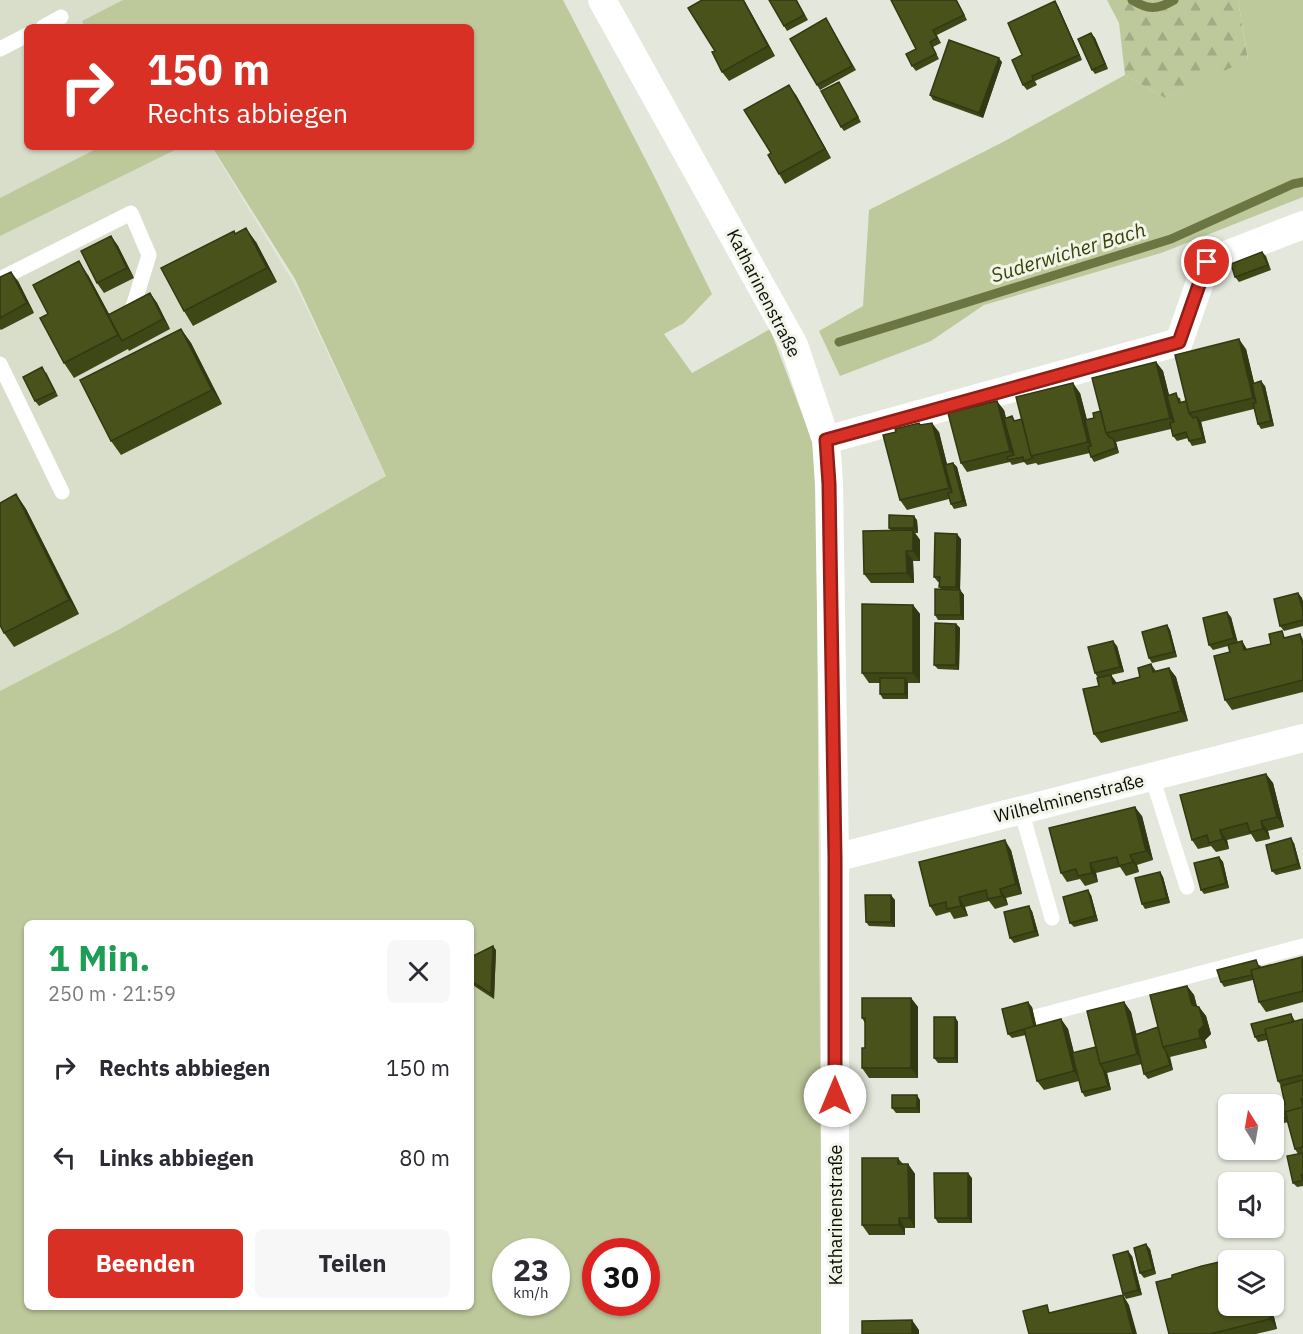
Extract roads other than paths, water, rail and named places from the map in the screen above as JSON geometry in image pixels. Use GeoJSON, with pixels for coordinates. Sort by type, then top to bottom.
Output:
{"type":"FeatureCollection","features":[{"type":"Feature","properties":{"kind":"street","name":"Katharinenstraße"},"geometry":{"type":"LineString","coordinates":[[602,0],[794,345],[826,440],[829,484],[835,858],[835,1334]]}},
{"type":"Feature","properties":{"kind":"street"},"geometry":{"type":"LineString","coordinates":[[826,440],[1179,342],[1207,262],[1303,225]]}},
{"type":"Feature","properties":{"kind":"street","name":"Wilhelminenstraße"},"geometry":{"type":"LineString","coordinates":[[835,858],[1303,738]]}},
{"type":"Feature","properties":{"kind":"lane"},"geometry":{"type":"LineString","coordinates":[[49,24],[61,18]]}},
{"type":"Feature","properties":{"kind":"lane"},"geometry":{"type":"LineString","coordinates":[[0,49],[24,37]]}},
{"type":"Feature","properties":{"kind":"lane"},"geometry":{"type":"LineString","coordinates":[[0,279],[131,213],[149,255],[133,307]]}},
{"type":"Feature","properties":{"kind":"lane"},"geometry":{"type":"LineString","coordinates":[[0,364],[62,492]]}},
{"type":"Feature","properties":{"kind":"lane"},"geometry":{"type":"LineString","coordinates":[[1152,777],[1187,886]]}},
{"type":"Feature","properties":{"kind":"lane"},"geometry":{"type":"LineString","coordinates":[[1021,810],[1052,918]]}},
{"type":"Feature","properties":{"kind":"lane"},"geometry":{"type":"LineString","coordinates":[[1035,1017],[1303,946]]}},
{"type":"Feature","properties":{"kind":"waterway","name":"Suderwicher Bach"},"geometry":{"type":"LineString","coordinates":[[1132,0],[1153,8],[1174,0]]}},
{"type":"Feature","properties":{"kind":"waterway","name":"Suderwicher Bach"},"geometry":{"type":"LineString","coordinates":[[839,342],[1171,239],[1293,184],[1303,182]]}}]}
